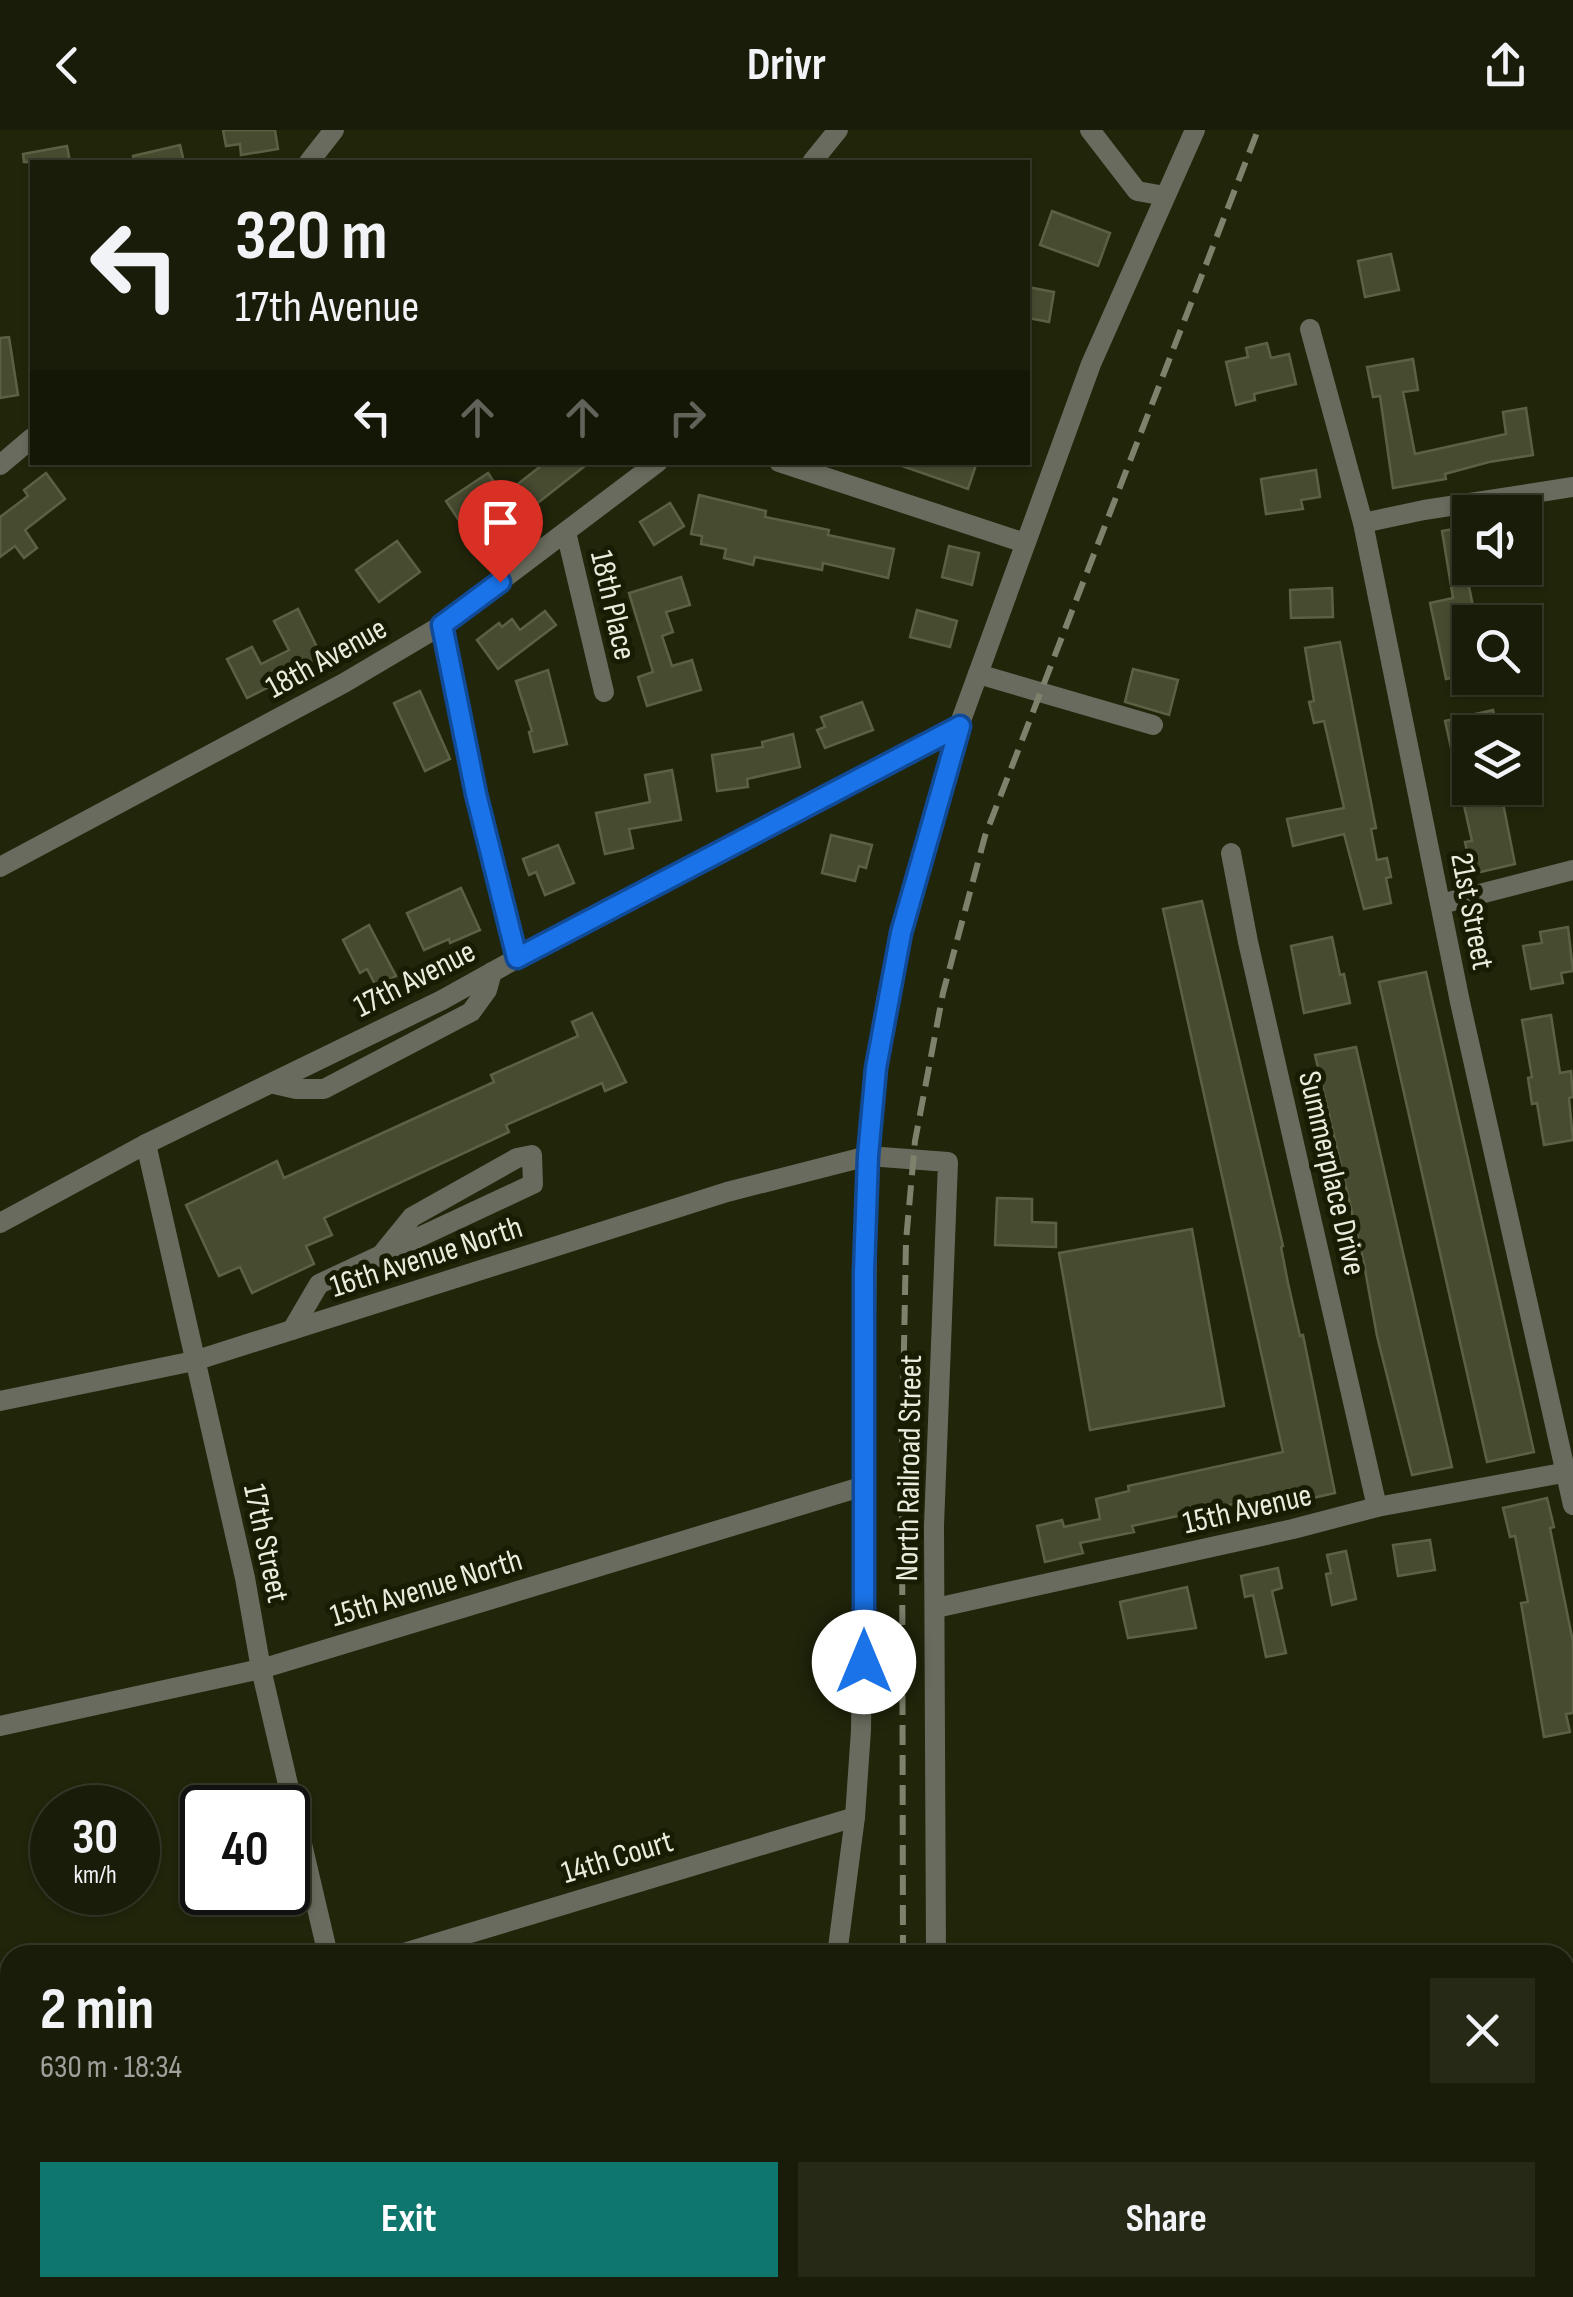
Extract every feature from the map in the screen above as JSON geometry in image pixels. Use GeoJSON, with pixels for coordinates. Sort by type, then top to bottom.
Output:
{"type":"FeatureCollection","features":[{"type":"Feature","properties":{"kind":"street"},"geometry":{"type":"LineString","coordinates":[[311,160],[334,130]]}},
{"type":"Feature","properties":{"kind":"street"},"geometry":{"type":"LineString","coordinates":[[814,160],[838,130]]}},
{"type":"Feature","properties":{"kind":"street"},"geometry":{"type":"LineString","coordinates":[[1090,130],[1137,190],[1165,196]]}},
{"type":"Feature","properties":{"kind":"street"},"geometry":{"type":"LineString","coordinates":[[838,1945],[855,1817],[864,1662],[868,1156],[886,1001],[910,898],[978,674],[1090,364],[1195,130]]}},
{"type":"Feature","properties":{"kind":"street","name":"21st Street"},"geometry":{"type":"LineString","coordinates":[[1310,329],[1362,523],[1441,904],[1569,1472],[1573,1505]]}},
{"type":"Feature","properties":{"kind":"street"},"geometry":{"type":"LineString","coordinates":[[0,465],[30,440]]}},
{"type":"Feature","properties":{"kind":"street","name":"18th Avenue"},"geometry":{"type":"LineString","coordinates":[[0,867],[344,683],[442,625],[654,465]]}},
{"type":"Feature","properties":{"kind":"street"},"geometry":{"type":"LineString","coordinates":[[787,465],[1026,543]]}},
{"type":"Feature","properties":{"kind":"street"},"geometry":{"type":"LineString","coordinates":[[1362,523],[1573,487]]}},
{"type":"Feature","properties":{"kind":"street","name":"18th Place"},"geometry":{"type":"LineString","coordinates":[[566,532],[604,692]]}},
{"type":"Feature","properties":{"kind":"street"},"geometry":{"type":"LineString","coordinates":[[442,625],[476,794],[517,958]]}},
{"type":"Feature","properties":{"kind":"street"},"geometry":{"type":"LineString","coordinates":[[978,674],[1154,725]]}},
{"type":"Feature","properties":{"kind":"street","name":"17th Avenue"},"geometry":{"type":"LineString","coordinates":[[0,1223],[146,1144],[442,1000],[960,726]]}},
{"type":"Feature","properties":{"kind":"street","name":"Summerplace Drive"},"geometry":{"type":"LineString","coordinates":[[1232,853],[1248,942],[1377,1507]]}},
{"type":"Feature","properties":{"kind":"street"},"geometry":{"type":"LineString","coordinates":[[1441,904],[1573,870]]}},
{"type":"Feature","properties":{"kind":"street","name":"17th Street"},"geometry":{"type":"LineString","coordinates":[[146,1144],[326,1945]]}},
{"type":"Feature","properties":{"kind":"street"},"geometry":{"type":"LineString","coordinates":[[292,1330],[319,1284],[534,1184],[532,1155],[518,1158],[412,1217],[381,1255]]}},
{"type":"Feature","properties":{"kind":"street","name":"16th Avenue North"},"geometry":{"type":"LineString","coordinates":[[0,1401],[194,1361],[727,1192],[868,1156],[948,1162]]}},
{"type":"Feature","properties":{"kind":"street","name":"North Railroad Street"},"geometry":{"type":"LineString","coordinates":[[936,1945],[938,1392],[948,1162]]}},
{"type":"Feature","properties":{"kind":"street","name":"15th Avenue"},"geometry":{"type":"LineString","coordinates":[[936,1608],[1377,1507],[1569,1472]]}},
{"type":"Feature","properties":{"kind":"street","name":"15th Avenue North"},"geometry":{"type":"LineString","coordinates":[[0,1726],[261,1669],[864,1486]]}},
{"type":"Feature","properties":{"kind":"street","name":"14th Court"},"geometry":{"type":"LineString","coordinates":[[430,1945],[855,1817]]}},
{"type":"Feature","properties":{"kind":"building"},"geometry":{"type":"Polygon","coordinates":[[[223,130],[275,130],[278,149],[241,155],[240,144],[226,146],[223,130]]]}},
{"type":"Feature","properties":{"kind":"building"},"geometry":{"type":"Polygon","coordinates":[[[180,145],[184,160],[134,160],[133,156],[180,145]]]}},
{"type":"Feature","properties":{"kind":"building"},"geometry":{"type":"Polygon","coordinates":[[[67,146],[70,160],[24,162],[23,154],[67,146]]]}},
{"type":"Feature","properties":{"kind":"building"},"geometry":{"type":"Polygon","coordinates":[[[1052,211],[1110,233],[1098,266],[1040,245],[1052,211]]]}},
{"type":"Feature","properties":{"kind":"building"},"geometry":{"type":"Polygon","coordinates":[[[1391,254],[1399,290],[1365,297],[1358,261],[1391,254]]]}},
{"type":"Feature","properties":{"kind":"building"},"geometry":{"type":"Polygon","coordinates":[[[1030,287],[1054,292],[1049,322],[1030,318],[1030,287]]]}},
{"type":"Feature","properties":{"kind":"building"},"geometry":{"type":"Polygon","coordinates":[[[9,337],[18,395],[0,398],[0,338],[9,337]]]}},
{"type":"Feature","properties":{"kind":"building"},"geometry":{"type":"Polygon","coordinates":[[[1267,343],[1271,358],[1289,354],[1296,384],[1254,394],[1255,400],[1236,405],[1226,362],[1248,357],[1246,348],[1267,343]]]}},
{"type":"Feature","properties":{"kind":"building"},"geometry":{"type":"Polygon","coordinates":[[[1413,359],[1418,390],[1403,392],[1415,454],[1506,434],[1503,412],[1526,408],[1533,455],[1445,474],[1446,479],[1393,488],[1380,396],[1373,397],[1367,367],[1413,359]]]}},
{"type":"Feature","properties":{"kind":"building"},"geometry":{"type":"Polygon","coordinates":[[[542,465],[586,465],[530,509],[514,487],[542,465]]]}},
{"type":"Feature","properties":{"kind":"building"},"geometry":{"type":"Polygon","coordinates":[[[899,465],[976,465],[968,489],[899,465]]]}},
{"type":"Feature","properties":{"kind":"building"},"geometry":{"type":"Polygon","coordinates":[[[1316,470],[1320,497],[1301,500],[1303,509],[1266,514],[1261,479],[1316,470]]]}},
{"type":"Feature","properties":{"kind":"building"},"geometry":{"type":"Polygon","coordinates":[[[46,473],[65,499],[25,530],[37,548],[24,558],[15,546],[0,557],[0,517],[28,496],[24,490],[46,473]]]}},
{"type":"Feature","properties":{"kind":"building"},"geometry":{"type":"Polygon","coordinates":[[[488,473],[510,506],[468,534],[446,501],[488,473]]]}},
{"type":"Feature","properties":{"kind":"building"},"geometry":{"type":"Polygon","coordinates":[[[699,495],[766,511],[765,517],[829,530],[828,535],[894,549],[888,578],[823,563],[822,570],[755,557],[753,565],[724,558],[726,549],[701,544],[702,536],[691,534],[699,495]]]}},
{"type":"Feature","properties":{"kind":"building"},"geometry":{"type":"Polygon","coordinates":[[[670,503],[684,526],[654,545],[640,522],[670,503]]]}},
{"type":"Feature","properties":{"kind":"building"},"geometry":{"type":"Polygon","coordinates":[[[1452,529],[1452,585],[1469,585],[1473,605],[1452,605],[1452,678],[1446,679],[1430,603],[1453,598],[1442,531],[1452,529]]]}},
{"type":"Feature","properties":{"kind":"building"},"geometry":{"type":"Polygon","coordinates":[[[397,541],[420,572],[379,602],[356,570],[397,541]]]}},
{"type":"Feature","properties":{"kind":"building"},"geometry":{"type":"Polygon","coordinates":[[[949,546],[979,553],[972,585],[942,577],[949,546]]]}},
{"type":"Feature","properties":{"kind":"building"},"geometry":{"type":"Polygon","coordinates":[[[681,577],[690,605],[666,612],[673,632],[662,636],[672,666],[692,660],[701,690],[647,706],[638,677],[653,672],[629,593],[681,577]]]}},
{"type":"Feature","properties":{"kind":"building"},"geometry":{"type":"Polygon","coordinates":[[[1332,588],[1333,617],[1291,618],[1290,590],[1332,588]]]}},
{"type":"Feature","properties":{"kind":"building"},"geometry":{"type":"Polygon","coordinates":[[[298,609],[322,657],[266,680],[269,687],[247,698],[227,659],[252,647],[261,664],[289,650],[274,621],[298,609]]]}},
{"type":"Feature","properties":{"kind":"building"},"geometry":{"type":"Polygon","coordinates":[[[917,610],[957,621],[950,647],[910,637],[917,610]]]}},
{"type":"Feature","properties":{"kind":"building"},"geometry":{"type":"Polygon","coordinates":[[[545,611],[556,625],[498,669],[477,640],[499,623],[502,627],[512,619],[520,630],[545,611]]]}},
{"type":"Feature","properties":{"kind":"building"},"geometry":{"type":"Polygon","coordinates":[[[1340,642],[1376,828],[1371,829],[1377,860],[1387,858],[1391,877],[1386,878],[1391,903],[1364,909],[1344,834],[1293,846],[1287,819],[1344,808],[1324,721],[1314,723],[1305,648],[1340,642]]]}},
{"type":"Feature","properties":{"kind":"building"},"geometry":{"type":"Polygon","coordinates":[[[1133,669],[1178,680],[1169,715],[1125,702],[1133,669]]]}},
{"type":"Feature","properties":{"kind":"building"},"geometry":{"type":"Polygon","coordinates":[[[548,670],[567,744],[534,752],[529,732],[532,731],[516,681],[548,670]]]}},
{"type":"Feature","properties":{"kind":"building"},"geometry":{"type":"Polygon","coordinates":[[[420,691],[450,759],[425,771],[394,703],[420,691]]]}},
{"type":"Feature","properties":{"kind":"building"},"geometry":{"type":"Polygon","coordinates":[[[862,702],[873,730],[825,748],[817,730],[825,727],[821,717],[862,702]]]}},
{"type":"Feature","properties":{"kind":"building"},"geometry":{"type":"Polygon","coordinates":[[[1452,719],[1452,752],[1445,721],[1452,719]]]}},
{"type":"Feature","properties":{"kind":"building"},"geometry":{"type":"Polygon","coordinates":[[[793,734],[800,767],[747,779],[748,787],[717,791],[712,755],[763,747],[762,742],[793,734]]]}},
{"type":"Feature","properties":{"kind":"building"},"geometry":{"type":"Polygon","coordinates":[[[672,770],[681,820],[629,829],[633,848],[605,854],[596,813],[650,802],[645,775],[672,770]]]}},
{"type":"Feature","properties":{"kind":"building"},"geometry":{"type":"Polygon","coordinates":[[[1464,805],[1503,805],[1515,864],[1472,874],[1465,842],[1472,841],[1464,805]]]}},
{"type":"Feature","properties":{"kind":"building"},"geometry":{"type":"Polygon","coordinates":[[[831,835],[872,845],[866,868],[859,866],[855,881],[822,873],[831,835]]]}},
{"type":"Feature","properties":{"kind":"building"},"geometry":{"type":"Polygon","coordinates":[[[558,845],[574,883],[545,895],[536,872],[529,875],[523,859],[558,845]]]}},
{"type":"Feature","properties":{"kind":"building"},"geometry":{"type":"Polygon","coordinates":[[[461,888],[480,930],[424,950],[407,913],[461,888]]]}},
{"type":"Feature","properties":{"kind":"building"},"geometry":{"type":"Polygon","coordinates":[[[1202,901],[1283,1246],[1300,1336],[1303,1335],[1335,1493],[1295,1502],[1293,1491],[1132,1526],[1134,1532],[1080,1543],[1083,1553],[1045,1562],[1037,1526],[1062,1520],[1064,1527],[1100,1519],[1096,1499],[1129,1491],[1128,1486],[1283,1452],[1163,909],[1202,901]]]}},
{"type":"Feature","properties":{"kind":"building"},"geometry":{"type":"Polygon","coordinates":[[[369,925],[396,976],[376,986],[367,969],[360,973],[343,940],[369,925]]]}},
{"type":"Feature","properties":{"kind":"building"},"geometry":{"type":"Polygon","coordinates":[[[1568,927],[1573,971],[1561,973],[1563,983],[1531,989],[1523,946],[1542,943],[1540,932],[1568,927]]]}},
{"type":"Feature","properties":{"kind":"building"},"geometry":{"type":"Polygon","coordinates":[[[1332,937],[1350,1003],[1304,1013],[1291,946],[1332,937]]]}},
{"type":"Feature","properties":{"kind":"building"},"geometry":{"type":"Polygon","coordinates":[[[1426,972],[1534,1452],[1487,1462],[1379,982],[1426,972]]]}},
{"type":"Feature","properties":{"kind":"building"},"geometry":{"type":"Polygon","coordinates":[[[592,1013],[626,1082],[605,1091],[602,1083],[506,1125],[509,1132],[324,1218],[332,1235],[306,1246],[314,1264],[252,1293],[240,1267],[219,1276],[186,1205],[277,1161],[284,1178],[494,1082],[491,1075],[578,1036],[572,1022],[592,1013]]]}},
{"type":"Feature","properties":{"kind":"building"},"geometry":{"type":"Polygon","coordinates":[[[1551,1015],[1560,1073],[1571,1071],[1573,1140],[1544,1145],[1537,1103],[1532,1104],[1528,1078],[1532,1077],[1522,1020],[1551,1015]]]}},
{"type":"Feature","properties":{"kind":"building"},"geometry":{"type":"Polygon","coordinates":[[[1356,1047],[1452,1467],[1412,1475],[1315,1055],[1356,1047]]]}},
{"type":"Feature","properties":{"kind":"building"},"geometry":{"type":"Polygon","coordinates":[[[997,1198],[1032,1199],[1032,1222],[1056,1223],[1056,1247],[995,1245],[997,1198]]]}},
{"type":"Feature","properties":{"kind":"building"},"geometry":{"type":"Polygon","coordinates":[[[1192,1229],[1224,1406],[1090,1430],[1059,1253],[1192,1229]]]}},
{"type":"Feature","properties":{"kind":"building"},"geometry":{"type":"Polygon","coordinates":[[[1547,1498],[1573,1642],[1573,1713],[1566,1714],[1570,1732],[1544,1737],[1521,1603],[1528,1602],[1515,1536],[1510,1537],[1503,1508],[1547,1498]]]}},
{"type":"Feature","properties":{"kind":"building"},"geometry":{"type":"Polygon","coordinates":[[[1430,1540],[1435,1570],[1398,1576],[1393,1545],[1430,1540]]]}},
{"type":"Feature","properties":{"kind":"building"},"geometry":{"type":"Polygon","coordinates":[[[1346,1551],[1356,1599],[1332,1605],[1327,1555],[1346,1551]]]}},
{"type":"Feature","properties":{"kind":"building"},"geometry":{"type":"Polygon","coordinates":[[[1278,1568],[1282,1588],[1272,1591],[1286,1653],[1266,1657],[1253,1595],[1245,1597],[1241,1576],[1278,1568]]]}},
{"type":"Feature","properties":{"kind":"building"},"geometry":{"type":"Polygon","coordinates":[[[1187,1587],[1196,1628],[1128,1638],[1120,1602],[1187,1587]]]}},
{"type":"Feature","properties":{"kind":"railway"},"geometry":{"type":"LineString","coordinates":[[903,1945],[902,1453],[906,1241],[915,1141],[943,993],[985,836],[1258,130]]}},
{"type":"Feature","properties":{"kind":"route"},"geometry":{"type":"LineString","coordinates":[[500,582],[442,625],[476,794],[517,958],[960,726],[901,933],[876,1068],[864,1272],[864,1662]]}}]}
